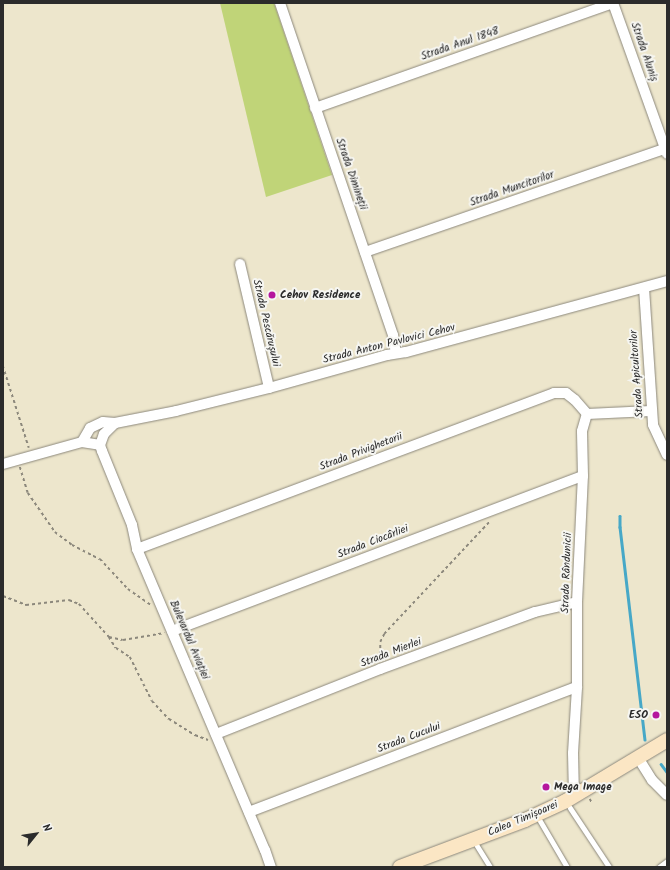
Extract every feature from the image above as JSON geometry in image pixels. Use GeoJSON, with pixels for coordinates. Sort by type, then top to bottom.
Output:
{"type":"FeatureCollection","features":[{"type":"Feature","properties":{"kind":"main road"},"geometry":{"type":"LineString","coordinates":[[640,761],[667,740]]}},
{"type":"Feature","properties":{"kind":"main road"},"geometry":{"type":"LineString","coordinates":[[640,761],[667,749]]}},
{"type":"Feature","properties":{"kind":"main road","name":"Calea Timișoarei"},"geometry":{"type":"LineString","coordinates":[[421,867],[540,821],[640,761]]}},
{"type":"Feature","properties":{"kind":"main road","name":"Calea Timișoarei"},"geometry":{"type":"LineString","coordinates":[[400,867],[572,802]]}},
{"type":"Feature","properties":{"kind":"street","name":"Strada Dimineții"},"geometry":{"type":"LineString","coordinates":[[280,3],[366,252],[393,335],[396,353]]}},
{"type":"Feature","properties":{"kind":"street","name":"Strada Anul 1848"},"geometry":{"type":"LineString","coordinates":[[315,108],[613,3]]}},
{"type":"Feature","properties":{"kind":"street","name":"Strada Aluniș"},"geometry":{"type":"LineString","coordinates":[[613,3],[666,150]]}},
{"type":"Feature","properties":{"kind":"street","name":"Strada Muncitorilor"},"geometry":{"type":"LineString","coordinates":[[366,252],[666,150]]}},
{"type":"Feature","properties":{"kind":"street","name":"Strada Pescărușului"},"geometry":{"type":"LineString","coordinates":[[240,264],[269,388]]}},
{"type":"Feature","properties":{"kind":"street","name":"Strada Anton Pavlovici Cehov"},"geometry":{"type":"LineString","coordinates":[[82,442],[90,428],[103,422],[115,423],[269,388],[667,281]]}},
{"type":"Feature","properties":{"kind":"street","name":"Strada Apicultorilor"},"geometry":{"type":"LineString","coordinates":[[644,288],[651,411],[653,425],[667,455]]}},
{"type":"Feature","properties":{"kind":"street","name":"Strada Privighetorii"},"geometry":{"type":"LineString","coordinates":[[137,549],[554,393],[566,393],[575,400],[587,414]]}},
{"type":"Feature","properties":{"kind":"street"},"geometry":{"type":"LineString","coordinates":[[587,414],[651,411]]}},
{"type":"Feature","properties":{"kind":"street","name":"Strada Rândunicii"},"geometry":{"type":"LineString","coordinates":[[572,802],[577,687],[577,602],[583,476],[582,431],[587,414]]}},
{"type":"Feature","properties":{"kind":"street"},"geometry":{"type":"LineString","coordinates":[[3,464],[82,442],[100,445],[104,434],[115,423]]}},
{"type":"Feature","properties":{"kind":"street","name":"Bulevardul Aviației"},"geometry":{"type":"LineString","coordinates":[[100,445],[132,526],[137,549],[271,867]]}},
{"type":"Feature","properties":{"kind":"street","name":"Strada Ciocârliei"},"geometry":{"type":"LineString","coordinates":[[172,631],[583,476]]}},
{"type":"Feature","properties":{"kind":"street","name":"Strada Mierlei"},"geometry":{"type":"LineString","coordinates":[[216,734],[380,669],[535,612],[577,602]]}},
{"type":"Feature","properties":{"kind":"street","name":"Strada Cucului"},"geometry":{"type":"LineString","coordinates":[[249,812],[577,687]]}},
{"type":"Feature","properties":{"kind":"street"},"geometry":{"type":"LineString","coordinates":[[640,761],[652,780],[667,795]]}},
{"type":"Feature","properties":{"kind":"lane"},"geometry":{"type":"LineString","coordinates":[[572,802],[609,867]]}},
{"type":"Feature","properties":{"kind":"lane"},"geometry":{"type":"LineString","coordinates":[[540,821],[568,867]]}},
{"type":"Feature","properties":{"kind":"lane"},"geometry":{"type":"LineString","coordinates":[[477,846],[490,867]]}},
{"type":"Feature","properties":{"kind":"lane"},"geometry":{"type":"LineString","coordinates":[[659,867],[667,861]]}},
{"type":"Feature","properties":{"kind":"path"},"geometry":{"type":"LineString","coordinates":[[3,366],[32,456]]}},
{"type":"Feature","properties":{"kind":"path"},"geometry":{"type":"LineString","coordinates":[[17,460],[28,493],[55,532],[72,545],[100,559],[128,589],[164,611]]}},
{"type":"Feature","properties":{"kind":"path"},"geometry":{"type":"LineString","coordinates":[[380,669],[380,642],[384,634],[503,506]]}},
{"type":"Feature","properties":{"kind":"path"},"geometry":{"type":"LineString","coordinates":[[3,596],[26,605],[69,600],[75,602],[109,637],[119,650],[130,657],[152,701],[169,720],[195,736],[220,744]]}},
{"type":"Feature","properties":{"kind":"path"},"geometry":{"type":"LineString","coordinates":[[109,637],[123,640],[172,631]]}},
{"type":"Feature","properties":{"kind":"green space"},"geometry":{"type":"Polygon","coordinates":[[[220,3],[274,3],[332,175],[266,197],[220,3]]]}},
{"type":"Feature","properties":{"kind":"waterway"},"geometry":{"type":"LineString","coordinates":[[620,516],[620,527],[645,740]]}},
{"type":"Feature","properties":{"kind":"waterway"},"geometry":{"type":"LineString","coordinates":[[661,764],[667,772]]}},
{"type":"Feature","properties":{"kind":"place","name":"Cehov Residence"},"geometry":{"type":"Point","coordinates":[272,295]}},
{"type":"Feature","properties":{"kind":"place","name":"ESO"},"geometry":{"type":"Point","coordinates":[656,715]}},
{"type":"Feature","properties":{"kind":"place","name":"Mega Image"},"geometry":{"type":"Point","coordinates":[546,787]}}]}
